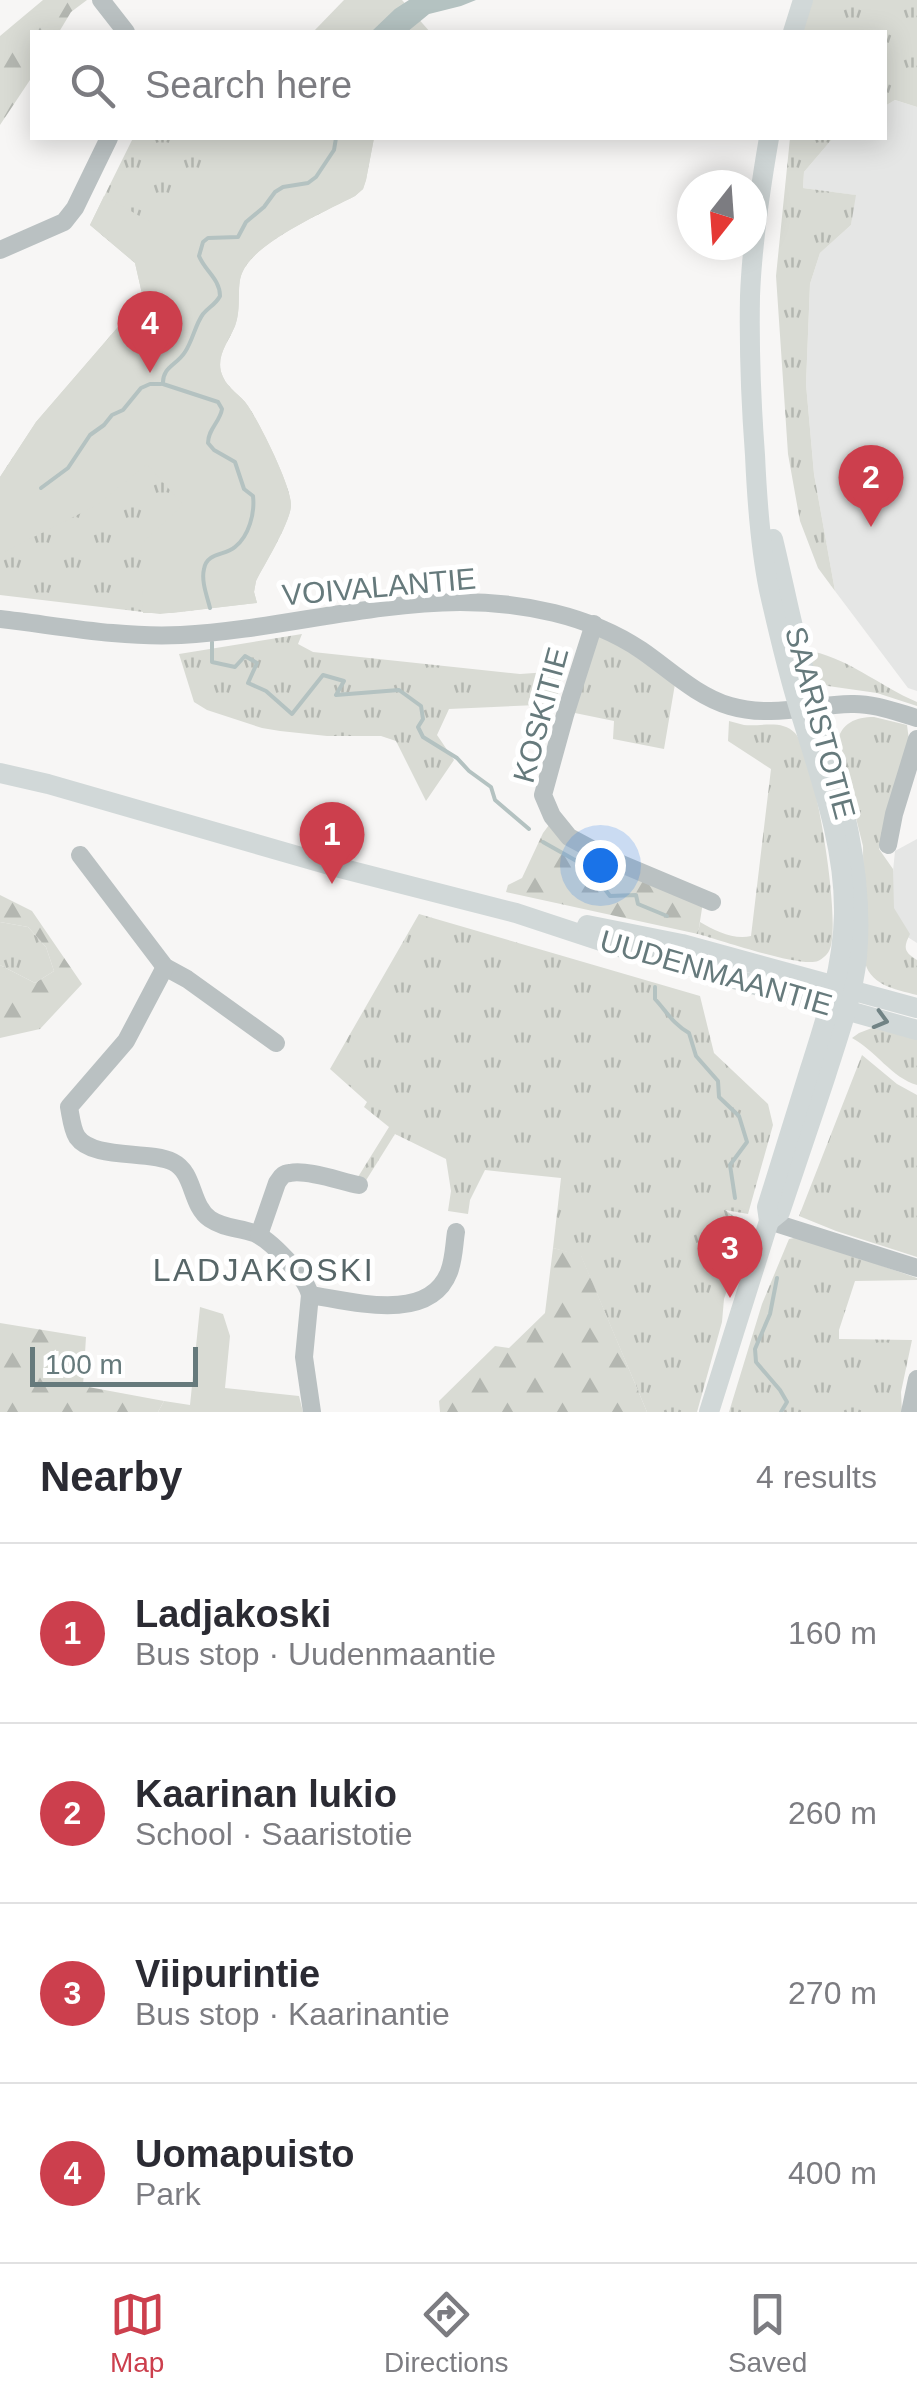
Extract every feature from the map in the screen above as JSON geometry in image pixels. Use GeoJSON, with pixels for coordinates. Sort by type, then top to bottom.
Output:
{"type":"FeatureCollection","features":[{"type":"Feature","properties":{"kind":"main road"},"geometry":{"type":"LineString","coordinates":[[793,30],[803,0]]}},
{"type":"Feature","properties":{"kind":"main road","name":"SAARISTOTIE"},"geometry":{"type":"LineString","coordinates":[[709,1412],[769,1221],[780,1212],[834,1048],[840,998],[858,945],[857,876],[845,812],[768,585],[759,521],[750,294],[769,140]]}},
{"type":"Feature","properties":{"kind":"main road","name":"UUDENMAANTIE"},"geometry":{"type":"LineString","coordinates":[[0,772],[516,914],[616,946],[840,998],[917,1008]]}},
{"type":"Feature","properties":{"kind":"main road","name":"UUDENMAANTIE"},"geometry":{"type":"LineString","coordinates":[[840,998],[917,1030]]}},
{"type":"Feature","properties":{"kind":"street"},"geometry":{"type":"LineString","coordinates":[[101,0],[124,30]]}},
{"type":"Feature","properties":{"kind":"street"},"geometry":{"type":"LineString","coordinates":[[0,250],[64,222],[76,208],[109,140]]}},
{"type":"Feature","properties":{"kind":"street","name":"VOIVALANTIE"},"geometry":{"type":"LineString","coordinates":[[0,618],[119,634],[182,635],[416,605],[460,602],[528,609],[594,624],[720,703],[754,711],[859,704],[917,718]]}},
{"type":"Feature","properties":{"kind":"street","name":"KOSKITIE"},"geometry":{"type":"LineString","coordinates":[[594,624],[543,795],[552,816],[569,838],[712,902]]}},
{"type":"Feature","properties":{"kind":"street"},"geometry":{"type":"LineString","coordinates":[[888,845],[917,739]]}},
{"type":"Feature","properties":{"kind":"street"},"geometry":{"type":"LineString","coordinates":[[80,856],[165,967],[276,1043]]}},
{"type":"Feature","properties":{"kind":"street"},"geometry":{"type":"LineString","coordinates":[[165,967],[126,1040],[69,1108],[73,1128],[76,1136],[90,1147],[176,1163],[210,1219],[259,1235],[300,1276],[310,1295],[304,1357],[312,1412]]}},
{"type":"Feature","properties":{"kind":"street"},"geometry":{"type":"LineString","coordinates":[[259,1235],[282,1176],[302,1172],[360,1185]]}},
{"type":"Feature","properties":{"kind":"street"},"geometry":{"type":"LineString","coordinates":[[769,1221],[917,1268]]}},
{"type":"Feature","properties":{"kind":"street"},"geometry":{"type":"LineString","coordinates":[[310,1295],[386,1306],[419,1302],[444,1282],[456,1232]]}},
{"type":"Feature","properties":{"kind":"street"},"geometry":{"type":"LineString","coordinates":[[910,1412],[917,1379]]}},
{"type":"Feature","properties":{"kind":"shaded area"},"geometry":{"type":"Polygon","coordinates":[[[409,0],[476,0],[429,14],[409,30],[373,30],[409,0]]]}},
{"type":"Feature","properties":{"kind":"shaded area"},"geometry":{"type":"Polygon","coordinates":[[[895,100],[917,107],[917,691],[908,688],[835,591],[814,474],[806,384],[810,284],[820,253],[851,225],[855,195],[803,188],[804,172],[831,140],[887,140],[887,105],[895,100]]]}},
{"type":"Feature","properties":{"kind":"shaded area"},"geometry":{"type":"Polygon","coordinates":[[[917,839],[917,943],[906,936],[890,902],[895,851],[917,839]]]}},
{"type":"Feature","properties":{"kind":"green space"},"geometry":{"type":"Polygon","coordinates":[[[43,0],[87,0],[71,12],[60,30],[30,30],[30,80],[0,125],[0,36],[43,0]]]}},
{"type":"Feature","properties":{"kind":"green space"},"geometry":{"type":"Polygon","coordinates":[[[344,0],[402,0],[428,30],[315,30],[344,0]]]}},
{"type":"Feature","properties":{"kind":"green space"},"geometry":{"type":"Polygon","coordinates":[[[811,0],[917,0],[917,107],[895,100],[887,105],[887,30],[804,30],[811,0]]]}},
{"type":"Feature","properties":{"kind":"green space"},"geometry":{"type":"Polygon","coordinates":[[[132,140],[374,140],[363,189],[275,239],[249,262],[240,279],[237,319],[223,351],[221,370],[225,381],[260,426],[291,504],[256,581],[257,603],[160,614],[0,595],[0,477],[36,422],[143,298],[135,263],[90,225],[132,140]]]}},
{"type":"Feature","properties":{"kind":"green space"},"geometry":{"type":"Polygon","coordinates":[[[211,140],[374,140],[363,189],[275,239],[249,262],[240,279],[237,319],[223,351],[221,370],[225,381],[260,426],[291,504],[256,581],[257,603],[143,613],[141,544],[183,505],[147,464],[97,505],[0,554],[0,477],[36,422],[143,298],[135,263],[90,225],[104,196],[152,223],[225,150],[211,140]]]}},
{"type":"Feature","properties":{"kind":"green space"},"geometry":{"type":"Polygon","coordinates":[[[790,140],[831,140],[804,172],[803,188],[856,195],[851,225],[820,253],[810,284],[806,384],[814,474],[835,591],[818,568],[800,521],[788,454],[776,276],[790,140]]]}},
{"type":"Feature","properties":{"kind":"green space"},"geometry":{"type":"Polygon","coordinates":[[[596,633],[675,684],[664,749],[613,739],[614,721],[570,712],[596,633]]]}},
{"type":"Feature","properties":{"kind":"green space"},"geometry":{"type":"Polygon","coordinates":[[[302,634],[298,644],[313,652],[520,674],[563,671],[555,709],[537,705],[449,709],[437,735],[454,760],[426,801],[396,741],[381,736],[327,736],[262,728],[194,702],[179,654],[302,634]]]}},
{"type":"Feature","properties":{"kind":"green space"},"geometry":{"type":"Polygon","coordinates":[[[805,650],[848,665],[917,702],[917,706],[877,693],[828,686],[815,677],[805,650]]]}},
{"type":"Feature","properties":{"kind":"green space"},"geometry":{"type":"Polygon","coordinates":[[[874,717],[907,725],[909,740],[879,849],[893,869],[894,908],[910,934],[906,949],[917,960],[917,995],[876,980],[864,958],[863,846],[837,742],[850,722],[874,717]]]}},
{"type":"Feature","properties":{"kind":"green space"},"geometry":{"type":"Polygon","coordinates":[[[729,721],[784,726],[795,733],[802,747],[818,804],[832,909],[829,951],[818,961],[778,957],[698,934],[700,922],[731,936],[751,936],[771,769],[728,741],[729,721]]]}},
{"type":"Feature","properties":{"kind":"green space"},"geometry":{"type":"Polygon","coordinates":[[[552,821],[703,902],[698,934],[506,892],[508,885],[522,878],[552,821]]]}},
{"type":"Feature","properties":{"kind":"green space"},"geometry":{"type":"Polygon","coordinates":[[[0,895],[32,911],[82,984],[40,1029],[0,1038],[0,965],[35,983],[54,971],[46,947],[28,927],[0,922],[0,895]]]}},
{"type":"Feature","properties":{"kind":"green space"},"geometry":{"type":"Polygon","coordinates":[[[419,914],[700,996],[714,1053],[768,1104],[773,1125],[748,1214],[725,1210],[748,1230],[724,1299],[722,1322],[697,1412],[647,1412],[581,1256],[553,1248],[561,1178],[485,1170],[470,1200],[468,1214],[448,1211],[451,1191],[446,1159],[395,1134],[365,1182],[358,1177],[389,1127],[364,1107],[367,1102],[330,1069],[419,914]]]}},
{"type":"Feature","properties":{"kind":"green space"},"geometry":{"type":"Polygon","coordinates":[[[0,922],[28,927],[46,947],[54,971],[35,983],[0,965],[0,922]]]}},
{"type":"Feature","properties":{"kind":"green space"},"geometry":{"type":"Polygon","coordinates":[[[872,1028],[917,1038],[917,1085],[852,1038],[872,1028]]]}},
{"type":"Feature","properties":{"kind":"green space"},"geometry":{"type":"Polygon","coordinates":[[[862,1055],[917,1095],[917,1257],[799,1216],[862,1055]]]}},
{"type":"Feature","properties":{"kind":"green space"},"geometry":{"type":"Polygon","coordinates":[[[799,1237],[917,1278],[855,1281],[839,1330],[839,1339],[912,1340],[901,1392],[902,1412],[729,1412],[762,1304],[789,1239],[799,1237]]]}},
{"type":"Feature","properties":{"kind":"green space"},"geometry":{"type":"Polygon","coordinates":[[[553,1248],[581,1255],[647,1412],[440,1412],[439,1401],[495,1346],[509,1348],[545,1313],[553,1248]]]}},
{"type":"Feature","properties":{"kind":"green space"},"geometry":{"type":"Polygon","coordinates":[[[200,1307],[223,1314],[230,1336],[225,1388],[299,1396],[303,1412],[158,1412],[164,1401],[190,1405],[200,1307]]]}},
{"type":"Feature","properties":{"kind":"green space"},"geometry":{"type":"Polygon","coordinates":[[[0,1323],[86,1337],[83,1386],[164,1401],[158,1412],[0,1412],[0,1323]]]}},
{"type":"Feature","properties":{"kind":"waterway"},"geometry":{"type":"LineString","coordinates":[[210,608],[204,569],[212,557],[231,550],[244,537],[252,517],[253,496],[244,489],[235,462],[208,443],[222,409],[218,402],[163,384],[163,378],[185,352],[203,314],[220,296],[218,285],[199,256],[203,242],[208,238],[238,237],[246,222],[275,192],[316,177],[334,150],[336,140]]}},
{"type":"Feature","properties":{"kind":"waterway"},"geometry":{"type":"LineString","coordinates":[[41,488],[68,468],[90,435],[123,410],[141,388],[161,384]]}},
{"type":"Feature","properties":{"kind":"waterway"},"geometry":{"type":"LineString","coordinates":[[212,642],[212,662],[235,667],[245,656],[257,663],[248,683],[266,691],[292,714],[323,675],[344,681],[336,695],[399,690],[421,706],[423,719],[418,727],[423,737],[457,758],[491,787],[495,800],[529,829]]}},
{"type":"Feature","properties":{"kind":"waterway"},"geometry":{"type":"LineString","coordinates":[[543,842],[589,868],[610,896],[636,895],[638,904],[667,916]]}},
{"type":"Feature","properties":{"kind":"waterway"},"geometry":{"type":"LineString","coordinates":[[655,987],[655,999],[689,1033],[696,1056],[718,1081],[719,1097],[739,1116],[747,1142],[730,1165],[735,1198]]}},
{"type":"Feature","properties":{"kind":"waterway"},"geometry":{"type":"LineString","coordinates":[[777,1278],[770,1314],[755,1349],[756,1362],[787,1402],[781,1412]]}},
{"type":"Feature","properties":{"kind":"place","name":"Uomapuisto"},"geometry":{"type":"Point","coordinates":[150,373]}},
{"type":"Feature","properties":{"kind":"place","name":"Kaarinan lukio"},"geometry":{"type":"Point","coordinates":[871,527]}},
{"type":"Feature","properties":{"kind":"place","name":"Ladjakoski"},"geometry":{"type":"Point","coordinates":[332,884]}},
{"type":"Feature","properties":{"kind":"place","name":"Viipurintie"},"geometry":{"type":"Point","coordinates":[730,1298]}},
{"type":"Feature","properties":{"kind":"district","name":"LADJAKOSKI"},"geometry":{"type":"Point","coordinates":[264,1270]}}]}
